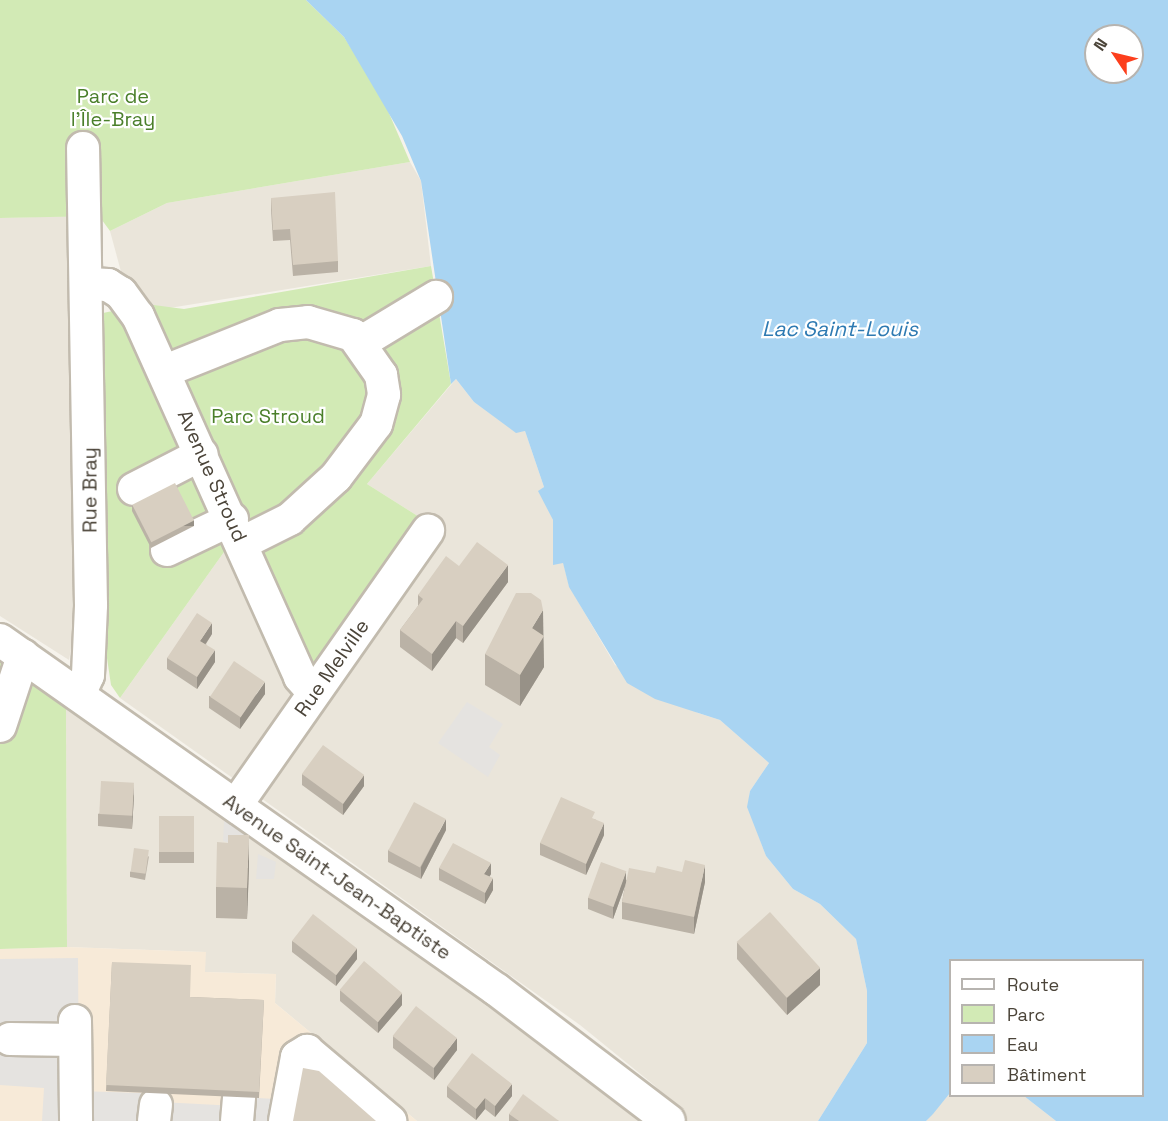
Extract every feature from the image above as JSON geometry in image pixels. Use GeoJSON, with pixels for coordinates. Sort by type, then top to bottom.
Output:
{"type":"FeatureCollection","features":[{"type":"Feature","properties":{"kind":"street","name":"Rue Bray"},"geometry":{"type":"LineString","coordinates":[[79,695],[90,658],[89,284],[84,221],[83,148]]}},
{"type":"Feature","properties":{"kind":"street","name":"Avenue Stroud"},"geometry":{"type":"LineString","coordinates":[[89,284],[108,285],[121,293],[165,371],[300,677],[314,693]]}},
{"type":"Feature","properties":{"kind":"street"},"geometry":{"type":"LineString","coordinates":[[360,343],[436,297]]}},
{"type":"Feature","properties":{"kind":"street"},"geometry":{"type":"LineString","coordinates":[[165,371],[295,322],[333,326],[360,343],[384,385],[376,424],[310,502],[237,531],[167,550]]}},
{"type":"Feature","properties":{"kind":"street"},"geometry":{"type":"LineString","coordinates":[[134,489],[202,454]]}},
{"type":"Feature","properties":{"kind":"street","name":"Rue Melville"},"geometry":{"type":"LineString","coordinates":[[236,805],[428,531]]}},
{"type":"Feature","properties":{"kind":"street"},"geometry":{"type":"LineString","coordinates":[[0,726],[11,648]]}},
{"type":"Feature","properties":{"kind":"street","name":"Avenue Saint-Jean-Baptiste"},"geometry":{"type":"LineString","coordinates":[[11,648],[609,1071],[669,1121]]}},
{"type":"Feature","properties":{"kind":"street"},"geometry":{"type":"LineString","coordinates":[[10,1039],[75,1031],[76,1121]]}},
{"type":"Feature","properties":{"kind":"street"},"geometry":{"type":"LineString","coordinates":[[285,1121],[297,1057],[307,1051],[390,1121]]}},
{"type":"Feature","properties":{"kind":"shaded area"},"geometry":{"type":"Polygon","coordinates":[[[410,162],[421,181],[431,266],[157,310],[123,279],[110,231],[167,203],[410,162]]]}},
{"type":"Feature","properties":{"kind":"shaded area"},"geometry":{"type":"Polygon","coordinates":[[[72,216],[78,638],[73,638],[69,660],[0,616],[0,218],[72,216]]]}},
{"type":"Feature","properties":{"kind":"shaded area"},"geometry":{"type":"Polygon","coordinates":[[[456,379],[474,402],[516,432],[525,431],[544,487],[539,491],[553,520],[553,564],[563,562],[569,586],[615,665],[698,713],[720,720],[769,763],[750,791],[748,807],[766,856],[793,889],[820,904],[856,939],[867,991],[867,1043],[818,1121],[687,1121],[654,1085],[580,1025],[258,796],[424,520],[367,484],[456,379]]]}},
{"type":"Feature","properties":{"kind":"shaded area"},"geometry":{"type":"Polygon","coordinates":[[[229,545],[297,696],[234,779],[120,698],[229,545]]]}},
{"type":"Feature","properties":{"kind":"shaded area"},"geometry":{"type":"Polygon","coordinates":[[[467,702],[503,724],[489,747],[500,755],[488,777],[438,743],[467,702]]]}},
{"type":"Feature","properties":{"kind":"shaded area"},"geometry":{"type":"Polygon","coordinates":[[[66,705],[530,1033],[646,1121],[417,1121],[275,1003],[276,974],[205,972],[205,952],[67,947],[66,705]]]}},
{"type":"Feature","properties":{"kind":"shaded area"},"geometry":{"type":"Polygon","coordinates":[[[224,821],[249,835],[247,849],[223,841],[224,821]]]}},
{"type":"Feature","properties":{"kind":"shaded area"},"geometry":{"type":"Polygon","coordinates":[[[258,854],[276,862],[274,879],[256,879],[258,854]]]}},
{"type":"Feature","properties":{"kind":"shaded area"},"geometry":{"type":"Polygon","coordinates":[[[67,947],[206,952],[205,972],[276,974],[275,1003],[417,1121],[0,1121],[0,949],[67,947]]]}},
{"type":"Feature","properties":{"kind":"shaded area"},"geometry":{"type":"Polygon","coordinates":[[[78,958],[79,1091],[141,1093],[141,1099],[160,1102],[237,1106],[239,1097],[275,1099],[274,1121],[42,1121],[44,1088],[0,1085],[0,959],[78,958]]]}},
{"type":"Feature","properties":{"kind":"shaded area"},"geometry":{"type":"Polygon","coordinates":[[[949,1094],[949,1097],[1025,1097],[1056,1121],[926,1121],[949,1094]]]}},
{"type":"Feature","properties":{"kind":"green space","name":"Parc de l'Île-Bray"},"geometry":{"type":"Polygon","coordinates":[[[0,0],[306,0],[344,37],[382,97],[410,162],[167,203],[110,231],[99,216],[0,218],[0,0]]]}},
{"type":"Feature","properties":{"kind":"green space","name":"Parc Stroud"},"geometry":{"type":"Polygon","coordinates":[[[431,266],[451,384],[367,484],[424,520],[314,673],[229,545],[120,698],[111,685],[104,638],[103,313],[146,304],[184,309],[431,266]]]}},
{"type":"Feature","properties":{"kind":"green space"},"geometry":{"type":"Polygon","coordinates":[[[0,659],[66,705],[67,947],[0,949],[0,659]]]}},
{"type":"Feature","properties":{"kind":"water","name":"Lac Saint-Louis"},"geometry":{"type":"Polygon","coordinates":[[[306,0],[1168,0],[1168,1121],[1056,1121],[1025,1097],[1144,1097],[1144,959],[949,959],[949,1094],[926,1121],[818,1121],[867,1043],[867,991],[856,939],[820,904],[793,889],[766,856],[747,807],[750,791],[769,763],[720,720],[655,699],[627,683],[569,587],[563,563],[553,565],[553,520],[538,491],[544,487],[525,431],[516,433],[474,402],[456,379],[451,384],[421,181],[402,136],[344,37],[306,0]]]}},
{"type":"Feature","properties":{"kind":"building"},"geometry":{"type":"Polygon","coordinates":[[[335,192],[338,261],[293,265],[290,229],[273,230],[271,198],[335,192]]]}},
{"type":"Feature","properties":{"kind":"building"},"geometry":{"type":"Polygon","coordinates":[[[175,483],[194,520],[151,542],[132,505],[175,483]]]}},
{"type":"Feature","properties":{"kind":"building"},"geometry":{"type":"Polygon","coordinates":[[[477,542],[508,565],[463,626],[456,621],[432,654],[400,630],[423,599],[418,595],[446,556],[459,566],[477,542]]]}},
{"type":"Feature","properties":{"kind":"building"},"geometry":{"type":"Polygon","coordinates":[[[516,593],[531,593],[541,600],[543,610],[532,628],[544,636],[520,675],[485,654],[516,593]]]}},
{"type":"Feature","properties":{"kind":"building"},"geometry":{"type":"Polygon","coordinates":[[[197,613],[212,623],[200,641],[215,650],[197,677],[167,658],[197,613]]]}},
{"type":"Feature","properties":{"kind":"building"},"geometry":{"type":"Polygon","coordinates":[[[234,661],[265,682],[241,717],[210,697],[234,661]]]}},
{"type":"Feature","properties":{"kind":"building"},"geometry":{"type":"Polygon","coordinates":[[[323,745],[364,775],[343,804],[302,774],[323,745]]]}},
{"type":"Feature","properties":{"kind":"building"},"geometry":{"type":"Polygon","coordinates":[[[101,781],[134,783],[132,816],[99,814],[101,781]]]}},
{"type":"Feature","properties":{"kind":"building"},"geometry":{"type":"Polygon","coordinates":[[[561,797],[595,812],[592,818],[604,823],[586,864],[540,843],[561,797]]]}},
{"type":"Feature","properties":{"kind":"building"},"geometry":{"type":"Polygon","coordinates":[[[414,802],[446,819],[420,867],[388,851],[414,802]]]}},
{"type":"Feature","properties":{"kind":"building"},"geometry":{"type":"Polygon","coordinates":[[[159,816],[194,816],[194,852],[159,852],[159,816]]]}},
{"type":"Feature","properties":{"kind":"building"},"geometry":{"type":"Polygon","coordinates":[[[228,835],[249,835],[247,888],[216,887],[217,842],[228,843],[228,835]]]}},
{"type":"Feature","properties":{"kind":"building"},"geometry":{"type":"Polygon","coordinates":[[[453,843],[491,863],[484,874],[493,878],[485,893],[439,868],[453,843]]]}},
{"type":"Feature","properties":{"kind":"building"},"geometry":{"type":"Polygon","coordinates":[[[134,848],[149,850],[146,874],[131,872],[134,848]]]}},
{"type":"Feature","properties":{"kind":"building"},"geometry":{"type":"Polygon","coordinates":[[[685,860],[705,865],[694,917],[622,902],[629,868],[655,873],[657,866],[682,872],[685,860]]]}},
{"type":"Feature","properties":{"kind":"building"},"geometry":{"type":"Polygon","coordinates":[[[601,862],[626,871],[613,907],[588,898],[601,862]]]}},
{"type":"Feature","properties":{"kind":"building"},"geometry":{"type":"Polygon","coordinates":[[[770,912],[820,968],[787,998],[737,942],[770,912]]]}},
{"type":"Feature","properties":{"kind":"building"},"geometry":{"type":"Polygon","coordinates":[[[313,914],[357,948],[336,975],[292,941],[313,914]]]}},
{"type":"Feature","properties":{"kind":"building"},"geometry":{"type":"Polygon","coordinates":[[[364,961],[402,993],[378,1022],[340,990],[364,961]]]}},
{"type":"Feature","properties":{"kind":"building"},"geometry":{"type":"Polygon","coordinates":[[[112,962],[191,965],[190,997],[264,1000],[259,1092],[106,1085],[112,962]]]}},
{"type":"Feature","properties":{"kind":"building"},"geometry":{"type":"Polygon","coordinates":[[[416,1006],[457,1038],[434,1068],[393,1036],[416,1006]]]}},
{"type":"Feature","properties":{"kind":"building"},"geometry":{"type":"Polygon","coordinates":[[[472,1053],[512,1084],[495,1106],[485,1098],[476,1109],[447,1086],[472,1053]]]}},
{"type":"Feature","properties":{"kind":"building"},"geometry":{"type":"Polygon","coordinates":[[[303,1068],[319,1071],[376,1121],[293,1121],[303,1068]]]}},
{"type":"Feature","properties":{"kind":"building"},"geometry":{"type":"Polygon","coordinates":[[[523,1094],[559,1121],[519,1121],[509,1114],[523,1094]]]}}]}
